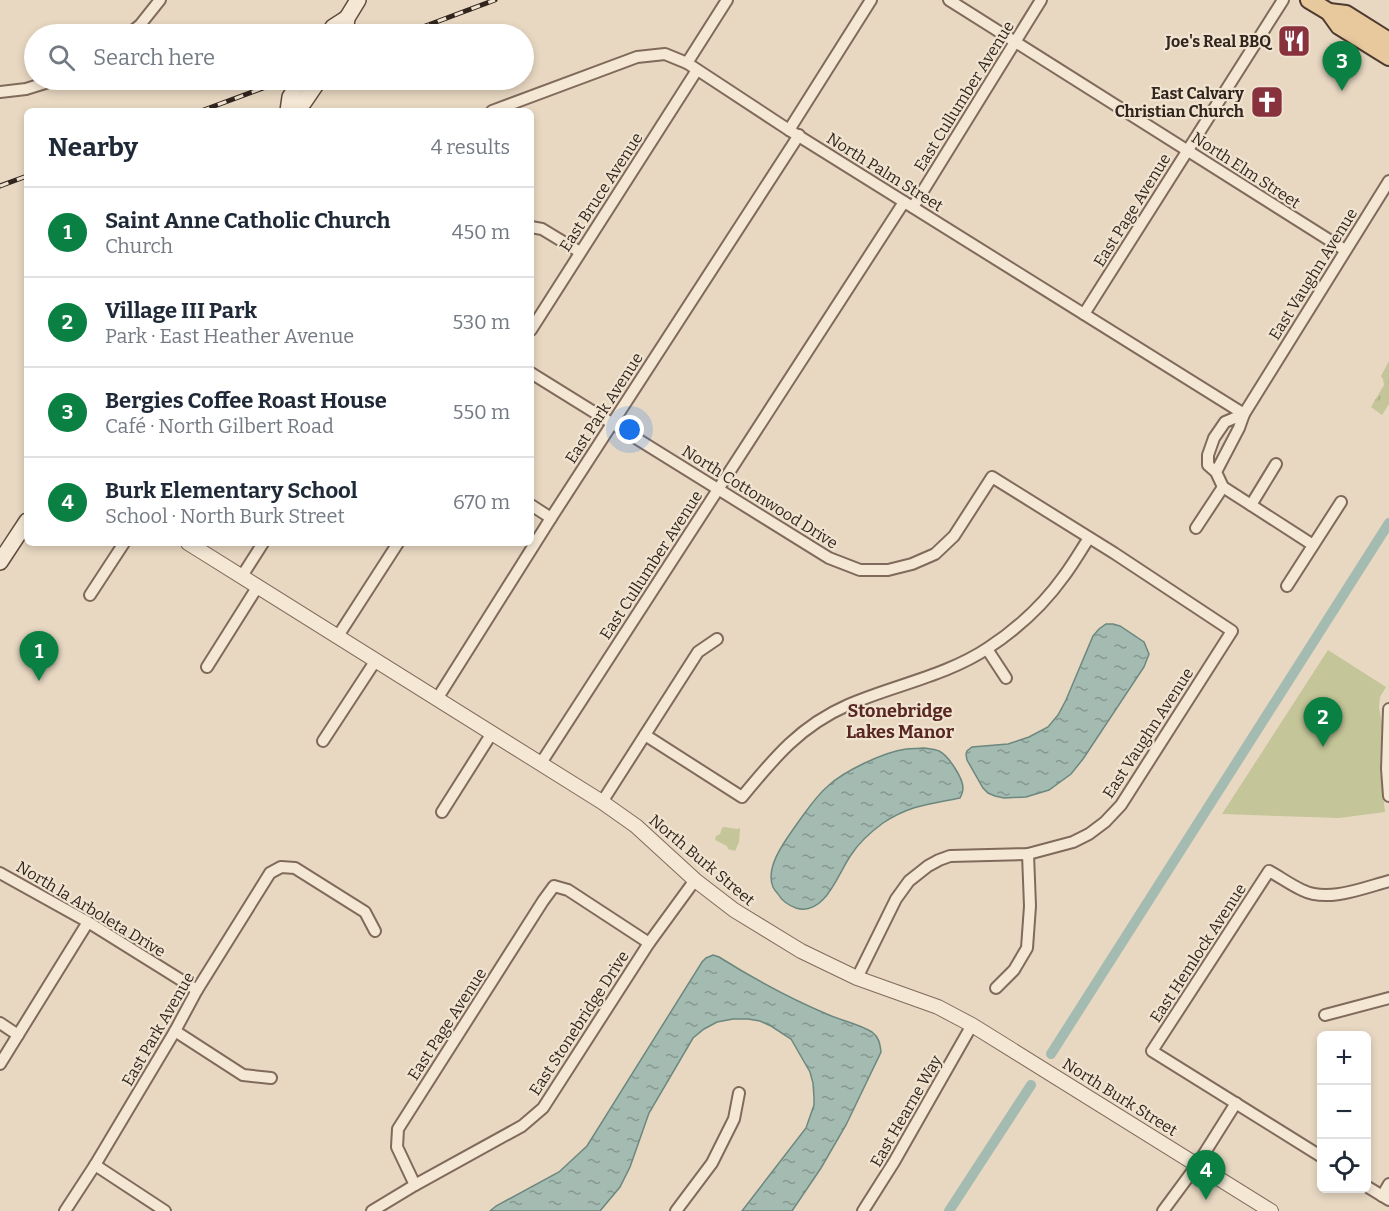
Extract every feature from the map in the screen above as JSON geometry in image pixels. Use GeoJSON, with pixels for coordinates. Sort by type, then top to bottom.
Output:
{"type":"FeatureCollection","features":[{"type":"Feature","properties":{"kind":"main road"},"geometry":{"type":"LineString","coordinates":[[346,24],[347,18],[358,0]]}},
{"type":"Feature","properties":{"kind":"main road"},"geometry":{"type":"LineString","coordinates":[[1309,0],[1329,12],[1339,26],[1389,57]]}},
{"type":"Feature","properties":{"kind":"main road"},"geometry":{"type":"LineString","coordinates":[[1329,12],[1346,14],[1389,41]]}},
{"type":"Feature","properties":{"kind":"main road"},"geometry":{"type":"LineString","coordinates":[[338,24],[347,18]]}},
{"type":"Feature","properties":{"kind":"main road"},"geometry":{"type":"LineString","coordinates":[[288,108],[290,97],[295,90]]}},
{"type":"Feature","properties":{"kind":"main road"},"geometry":{"type":"LineString","coordinates":[[296,108],[304,102],[312,90]]}},
{"type":"Feature","properties":{"kind":"main road"},"geometry":{"type":"LineString","coordinates":[[0,562],[24,525]]}},
{"type":"Feature","properties":{"kind":"street"},"geometry":{"type":"LineString","coordinates":[[141,24],[160,0]]}},
{"type":"Feature","properties":{"kind":"street"},"geometry":{"type":"LineString","coordinates":[[687,63],[727,0]]}},
{"type":"Feature","properties":{"kind":"street","name":"East Park Avenue"},"geometry":{"type":"LineString","coordinates":[[534,545],[794,133],[871,0]]}},
{"type":"Feature","properties":{"kind":"street","name":"North Elm Street"},"geometry":{"type":"LineString","coordinates":[[950,0],[1345,250]]}},
{"type":"Feature","properties":{"kind":"street","name":"East Cullumber Avenue"},"geometry":{"type":"LineString","coordinates":[[541,763],[718,489],[1041,0]]}},
{"type":"Feature","properties":{"kind":"street","name":"East Page Avenue"},"geometry":{"type":"LineString","coordinates":[[1084,314],[1283,0]]}},
{"type":"Feature","properties":{"kind":"street","name":"North Palm Street"},"geometry":{"type":"LineString","coordinates":[[500,108],[637,57],[665,54],[687,63],[794,133],[1244,414]]}},
{"type":"Feature","properties":{"kind":"street","name":"East Bruce Avenue"},"geometry":{"type":"LineString","coordinates":[[534,325],[697,70]]}},
{"type":"Feature","properties":{"kind":"street"},"geometry":{"type":"LineString","coordinates":[[0,92],[24,89]]}},
{"type":"Feature","properties":{"kind":"street","name":"East Vaughn Avenue"},"geometry":{"type":"LineString","coordinates":[[1216,472],[1244,414],[1345,250],[1387,187]]}},
{"type":"Feature","properties":{"kind":"street"},"geometry":{"type":"LineString","coordinates":[[534,228],[542,229],[580,252]]}},
{"type":"Feature","properties":{"kind":"street","name":"North Cottonwood Drive"},"geometry":{"type":"LineString","coordinates":[[534,376],[829,558],[860,570],[888,570],[912,564],[935,554],[954,536],[992,477],[1089,537],[1232,631]]}},
{"type":"Feature","properties":{"kind":"street"},"geometry":{"type":"LineString","coordinates":[[1244,414],[1225,422],[1214,438],[1208,455],[1208,465],[1216,472],[1223,487],[1313,545]]}},
{"type":"Feature","properties":{"kind":"street"},"geometry":{"type":"LineString","coordinates":[[1251,505],[1276,464]]}},
{"type":"Feature","properties":{"kind":"street"},"geometry":{"type":"LineString","coordinates":[[1196,528],[1223,487]]}},
{"type":"Feature","properties":{"kind":"street"},"geometry":{"type":"LineString","coordinates":[[1287,586],[1341,502]]}},
{"type":"Feature","properties":{"kind":"street"},"geometry":{"type":"LineString","coordinates":[[534,507],[551,518]]}},
{"type":"Feature","properties":{"kind":"street"},"geometry":{"type":"LineString","coordinates":[[645,735],[742,797],[786,746],[812,725],[847,705],[963,662],[1006,635],[1026,619],[1065,576],[1089,537]]}},
{"type":"Feature","properties":{"kind":"street"},"geometry":{"type":"LineString","coordinates":[[90,595],[122,546]]}},
{"type":"Feature","properties":{"kind":"street","name":"North Burk Street"},"geometry":{"type":"LineString","coordinates":[[193,546],[602,802],[636,826],[695,880],[734,910],[801,951],[857,978],[938,1007],[972,1025],[1271,1211]]}},
{"type":"Feature","properties":{"kind":"street"},"geometry":{"type":"LineString","coordinates":[[242,576],[261,546]]}},
{"type":"Feature","properties":{"kind":"street"},"geometry":{"type":"LineString","coordinates":[[338,636],[396,546]]}},
{"type":"Feature","properties":{"kind":"street","name":"East Park Avenue"},"geometry":{"type":"LineString","coordinates":[[437,699],[533,546]]}},
{"type":"Feature","properties":{"kind":"street"},"geometry":{"type":"LineString","coordinates":[[207,667],[258,586]]}},
{"type":"Feature","properties":{"kind":"street","name":"East Vaughn Avenue"},"geometry":{"type":"LineString","coordinates":[[857,978],[896,899],[909,881],[928,866],[950,856],[1028,854],[1072,842],[1089,834],[1105,822],[1121,805],[1232,631]]}},
{"type":"Feature","properties":{"kind":"street"},"geometry":{"type":"LineString","coordinates":[[602,802],[698,652],[717,639]]}},
{"type":"Feature","properties":{"kind":"street"},"geometry":{"type":"LineString","coordinates":[[987,649],[1006,678]]}},
{"type":"Feature","properties":{"kind":"street"},"geometry":{"type":"LineString","coordinates":[[323,741],[376,660]]}},
{"type":"Feature","properties":{"kind":"street"},"geometry":{"type":"LineString","coordinates":[[1389,709],[1387,769],[1389,796]]}},
{"type":"Feature","properties":{"kind":"street"},"geometry":{"type":"LineString","coordinates":[[442,812],[492,733]]}},
{"type":"Feature","properties":{"kind":"street"},"geometry":{"type":"LineString","coordinates":[[996,988],[1014,970],[1027,948],[1030,906],[1028,854]]}},
{"type":"Feature","properties":{"kind":"street","name":"East Park Avenue"},"geometry":{"type":"LineString","coordinates":[[65,1211],[175,1031],[196,990],[270,873],[281,867],[295,868],[365,912],[375,931]]}},
{"type":"Feature","properties":{"kind":"street","name":"East Hemlock Avenue"},"geometry":{"type":"LineString","coordinates":[[1236,1103],[1152,1051],[1269,871],[1304,891],[1324,895],[1344,894],[1389,881]]}},
{"type":"Feature","properties":{"kind":"street","name":"North la Arboleta Drive"},"geometry":{"type":"LineString","coordinates":[[0,873],[88,922],[196,990]]}},
{"type":"Feature","properties":{"kind":"street","name":"East Stonebridge Drive"},"geometry":{"type":"LineString","coordinates":[[372,1211],[522,1126],[543,1108],[649,943],[695,880]]}},
{"type":"Feature","properties":{"kind":"street","name":"East Page Avenue"},"geometry":{"type":"LineString","coordinates":[[416,1185],[397,1148],[398,1129],[554,886],[568,890],[649,943]]}},
{"type":"Feature","properties":{"kind":"street"},"geometry":{"type":"LineString","coordinates":[[2,1056],[18,1035],[88,922]]}},
{"type":"Feature","properties":{"kind":"street"},"geometry":{"type":"LineString","coordinates":[[1325,1015],[1389,998]]}},
{"type":"Feature","properties":{"kind":"street"},"geometry":{"type":"LineString","coordinates":[[0,1023],[18,1035]]}},
{"type":"Feature","properties":{"kind":"street","name":"East Hearne Way"},"geometry":{"type":"LineString","coordinates":[[863,1211],[894,1162],[972,1025]]}},
{"type":"Feature","properties":{"kind":"street"},"geometry":{"type":"LineString","coordinates":[[175,1031],[243,1075],[270,1078]]}},
{"type":"Feature","properties":{"kind":"street"},"geometry":{"type":"LineString","coordinates":[[676,1211],[712,1163],[734,1119],[739,1093]]}},
{"type":"Feature","properties":{"kind":"street"},"geometry":{"type":"LineString","coordinates":[[1163,1211],[1197,1165],[1236,1103],[1317,1154]]}},
{"type":"Feature","properties":{"kind":"street"},"geometry":{"type":"LineString","coordinates":[[95,1165],[165,1211]]}},
{"type":"Feature","properties":{"kind":"street"},"geometry":{"type":"LineString","coordinates":[[1371,1189],[1385,1198],[1389,1184]]}},
{"type":"Feature","properties":{"kind":"green space"},"geometry":{"type":"Polygon","coordinates":[[[1389,361],[1389,404],[1382,415],[1371,407],[1384,385],[1381,376],[1389,361]]]}},
{"type":"Feature","properties":{"kind":"green space"},"geometry":{"type":"Polygon","coordinates":[[[1328,650],[1386,687],[1380,697],[1379,707],[1382,725],[1380,769],[1385,812],[1339,818],[1222,814],[1328,650]]]}},
{"type":"Feature","properties":{"kind":"green space"},"geometry":{"type":"Polygon","coordinates":[[[724,827],[740,828],[739,842],[735,851],[715,840],[724,827]]]}},
{"type":"Feature","properties":{"kind":"water"},"geometry":{"type":"Polygon","coordinates":[[[1106,624],[1120,626],[1144,642],[1149,654],[1144,667],[1083,759],[1071,774],[1049,790],[1026,797],[1004,798],[988,793],[967,760],[967,751],[972,747],[1008,744],[1048,727],[1066,700],[1093,636],[1106,624]]]}},
{"type":"Feature","properties":{"kind":"water"},"geometry":{"type":"Polygon","coordinates":[[[924,748],[943,753],[951,762],[962,784],[963,791],[960,798],[911,809],[883,823],[857,846],[830,892],[815,906],[806,909],[796,908],[783,901],[773,888],[771,879],[774,861],[789,835],[820,794],[844,774],[876,758],[897,751],[924,748]]]}},
{"type":"Feature","properties":{"kind":"water"},"geometry":{"type":"Polygon","coordinates":[[[713,955],[801,1002],[867,1029],[878,1038],[880,1043],[881,1052],[846,1125],[792,1211],[742,1211],[806,1128],[814,1105],[810,1072],[791,1039],[760,1021],[733,1019],[717,1022],[693,1038],[649,1113],[630,1167],[620,1187],[600,1211],[490,1211],[559,1172],[587,1146],[702,962],[713,955]]]}},
{"type":"Feature","properties":{"kind":"waterway"},"geometry":{"type":"LineString","coordinates":[[1051,1054],[1389,523]]}},
{"type":"Feature","properties":{"kind":"waterway"},"geometry":{"type":"LineString","coordinates":[[949,1211],[1031,1085]]}},
{"type":"Feature","properties":{"kind":"railway"},"geometry":{"type":"LineString","coordinates":[[431,24],[495,0]]}},
{"type":"Feature","properties":{"kind":"railway"},"geometry":{"type":"LineString","coordinates":[[209,108],[258,90]]}},
{"type":"Feature","properties":{"kind":"railway"},"geometry":{"type":"LineString","coordinates":[[0,186],[24,177]]}},
{"type":"Feature","properties":{"kind":"place","name":"Joe's Real BBQ"},"geometry":{"type":"Point","coordinates":[1294,41]}},
{"type":"Feature","properties":{"kind":"place","name":"Bergies Coffee Roast House"},"geometry":{"type":"Point","coordinates":[1342,91]}},
{"type":"Feature","properties":{"kind":"place","name":"East Calvary Christian Church"},"geometry":{"type":"Point","coordinates":[1267,102]}},
{"type":"Feature","properties":{"kind":"place","name":"Saint Anne Catholic Church"},"geometry":{"type":"Point","coordinates":[39,681]}},
{"type":"Feature","properties":{"kind":"place","name":"Village III Park"},"geometry":{"type":"Point","coordinates":[1323,747]}},
{"type":"Feature","properties":{"kind":"place","name":"Burk Elementary School"},"geometry":{"type":"Point","coordinates":[1206,1200]}},
{"type":"Feature","properties":{"kind":"district","name":"Stonebridge Lakes Manor"},"geometry":{"type":"Point","coordinates":[900,721]}}]}
